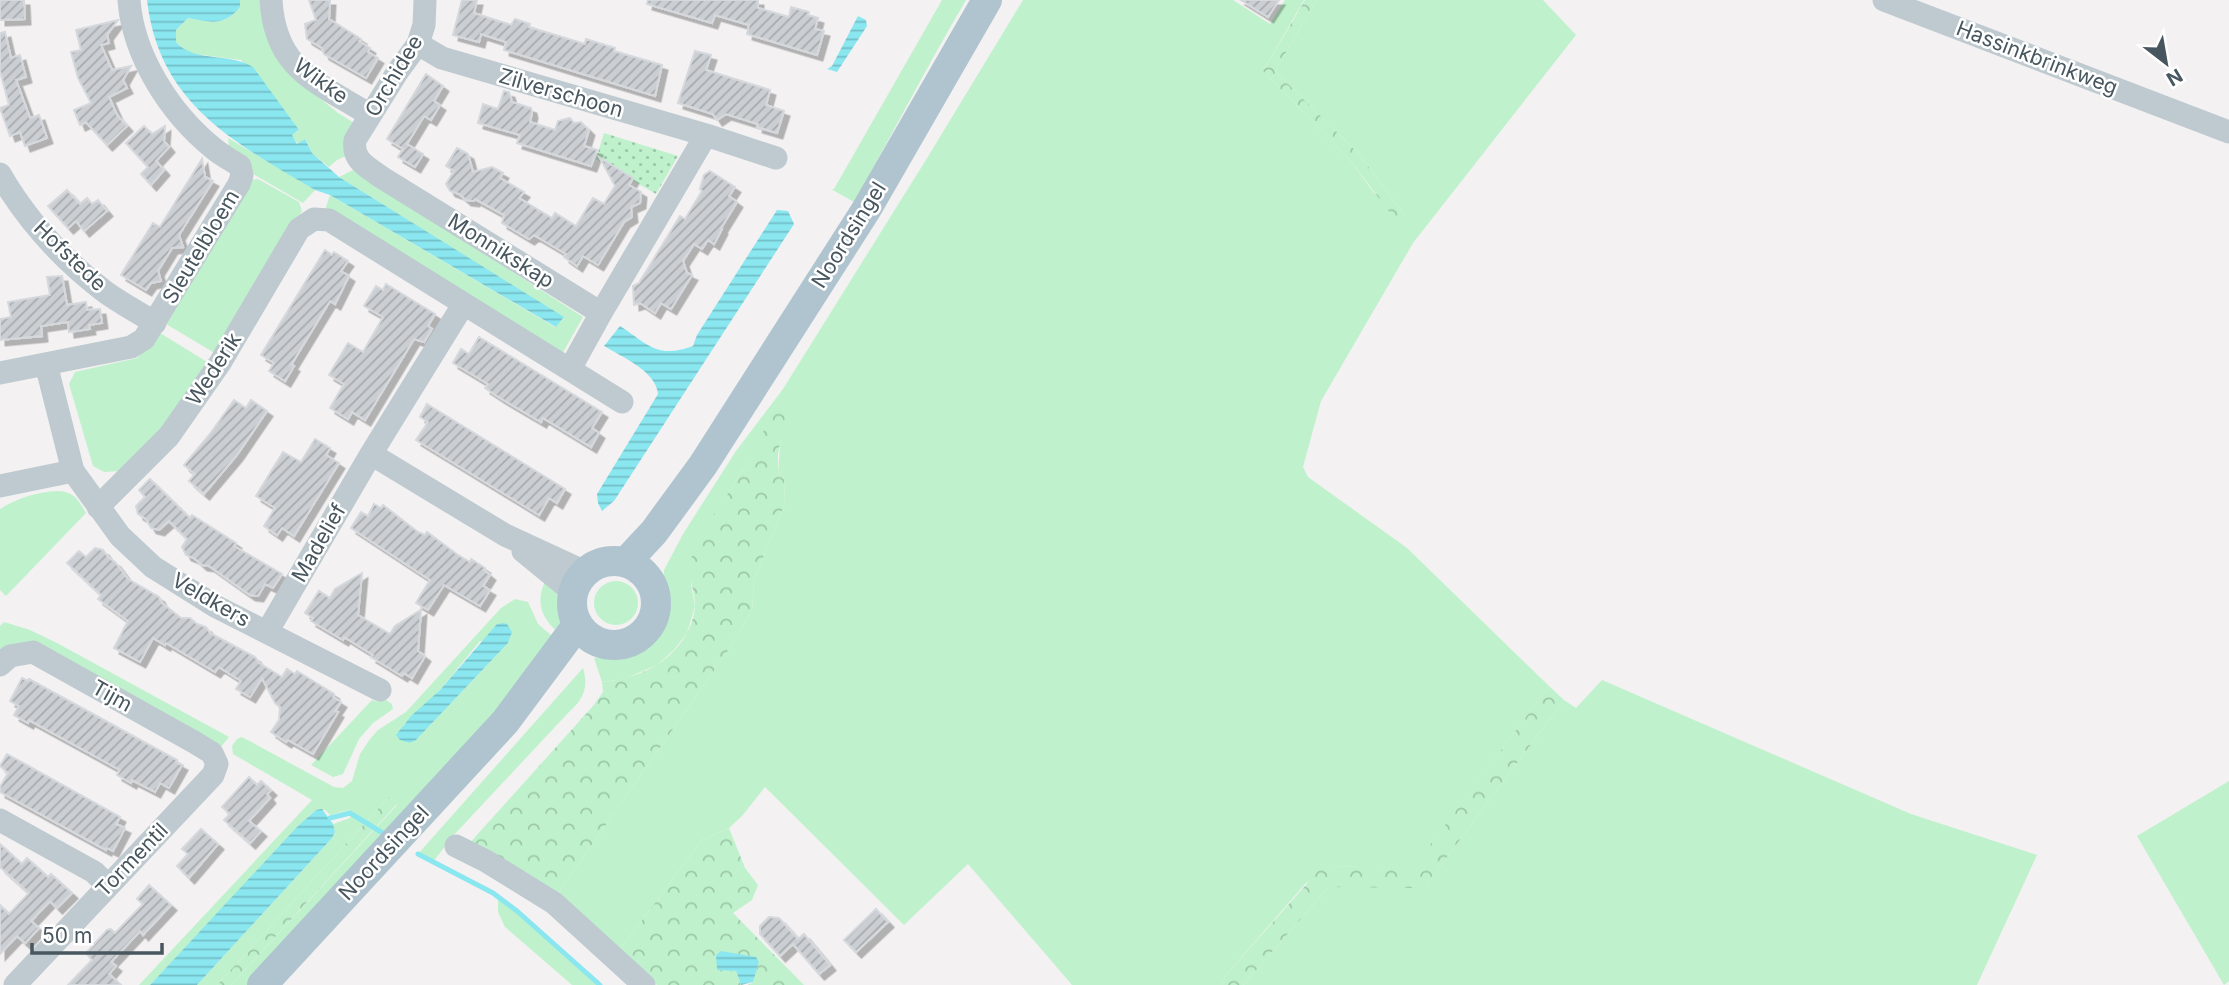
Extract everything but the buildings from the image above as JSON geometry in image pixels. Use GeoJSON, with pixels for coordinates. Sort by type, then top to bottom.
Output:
{"type":"FeatureCollection","features":[{"type":"Feature","properties":{"kind":"main road","name":"Noordsingel"},"geometry":{"type":"LineString","coordinates":[[637,569],[654,532],[703,465],[866,210],[987,0]]}},
{"type":"Feature","properties":{"kind":"main road"},"geometry":{"type":"LineString","coordinates":[[612,561],[637,569],[655,589],[657,605],[648,629],[629,643],[614,646],[587,633],[572,604],[579,582],[604,562],[612,561]]}},
{"type":"Feature","properties":{"kind":"main road","name":"Noordsingel"},"geometry":{"type":"LineString","coordinates":[[262,985],[587,633]]}},
{"type":"Feature","properties":{"kind":"street","name":"Sleutelbloem"},"geometry":{"type":"LineString","coordinates":[[0,373],[131,347],[144,339],[239,184],[242,175],[240,166],[213,148],[189,124],[166,94],[140,48],[130,14],[129,0]]}},
{"type":"Feature","properties":{"kind":"street","name":"Wikke"},"geometry":{"type":"LineString","coordinates":[[271,0],[272,15],[284,53],[311,78],[370,115]]}},
{"type":"Feature","properties":{"kind":"street","name":"Orchidee"},"geometry":{"type":"LineString","coordinates":[[353,150],[355,140],[370,115],[418,44],[424,24],[425,0]]}},
{"type":"Feature","properties":{"kind":"street","name":"Hassinkbrinkweg"},"geometry":{"type":"LineString","coordinates":[[1884,0],[2229,131]]}},
{"type":"Feature","properties":{"kind":"street","name":"Zilverschoon"},"geometry":{"type":"LineString","coordinates":[[418,44],[442,58],[776,158]]}},
{"type":"Feature","properties":{"kind":"street"},"geometry":{"type":"LineString","coordinates":[[570,369],[706,135]]}},
{"type":"Feature","properties":{"kind":"street","name":"Monnikskap"},"geometry":{"type":"LineString","coordinates":[[353,150],[356,158],[381,177],[601,313]]}},
{"type":"Feature","properties":{"kind":"street","name":"Hofstede"},"geometry":{"type":"LineString","coordinates":[[0,174],[16,202],[65,255],[104,290],[155,323]]}},
{"type":"Feature","properties":{"kind":"street","name":"Wederik"},"geometry":{"type":"LineString","coordinates":[[98,507],[169,436],[220,363],[299,229],[314,219],[329,220],[463,304]]}},
{"type":"Feature","properties":{"kind":"street"},"geometry":{"type":"LineString","coordinates":[[463,304],[622,402]]}},
{"type":"Feature","properties":{"kind":"street","name":"Madelief"},"geometry":{"type":"LineString","coordinates":[[267,632],[463,304]]}},
{"type":"Feature","properties":{"kind":"street","name":"Veldkers"},"geometry":{"type":"LineString","coordinates":[[46,364],[73,471],[120,536],[153,567],[215,606],[380,690]]}},
{"type":"Feature","properties":{"kind":"street"},"geometry":{"type":"LineString","coordinates":[[371,454],[579,582]]}},
{"type":"Feature","properties":{"kind":"street"},"geometry":{"type":"LineString","coordinates":[[0,486],[73,471]]}},
{"type":"Feature","properties":{"kind":"street","name":"Tijm"},"geometry":{"type":"LineString","coordinates":[[0,665],[10,656],[33,652],[194,742],[212,753],[217,764]]}},
{"type":"Feature","properties":{"kind":"street","name":"Tormentil"},"geometry":{"type":"LineString","coordinates":[[15,985],[213,775],[217,764]]}},
{"type":"Feature","properties":{"kind":"street"},"geometry":{"type":"LineString","coordinates":[[0,820],[94,872],[107,885]]}},
{"type":"Feature","properties":{"kind":"street"},"geometry":{"type":"LineString","coordinates":[[456,846],[486,861],[554,903],[644,985]]}},
{"type":"Feature","properties":{"kind":"green space"},"geometry":{"type":"Polygon","coordinates":[[[240,0],[267,0],[306,87],[359,126],[344,152],[346,156],[329,167],[312,153],[305,139],[298,144],[291,135],[299,131],[241,60],[188,53],[176,42],[176,30],[188,18],[217,22],[229,18],[240,7],[240,0]]]}},
{"type":"Feature","properties":{"kind":"green space"},"geometry":{"type":"Polygon","coordinates":[[[942,0],[966,0],[854,202],[831,189],[834,189],[942,0]]]}},
{"type":"Feature","properties":{"kind":"green space"},"geometry":{"type":"Polygon","coordinates":[[[1023,0],[1233,0],[1270,24],[1285,0],[1304,0],[1263,71],[1350,160],[1374,193],[1405,215],[1358,153],[1275,71],[1317,0],[1543,0],[1576,35],[1413,243],[1321,401],[1303,467],[1308,477],[1407,548],[1549,686],[1413,869],[1333,866],[1305,884],[1226,975],[1222,985],[1072,985],[968,864],[904,925],[765,787],[729,828],[702,840],[619,951],[556,896],[732,645],[752,610],[754,580],[785,503],[784,479],[778,473],[784,389],[761,440],[702,536],[691,584],[695,606],[687,633],[674,650],[657,665],[624,679],[602,682],[594,658],[629,651],[655,635],[662,620],[664,570],[683,534],[736,451],[783,389],[1023,0]]]}},
{"type":"Feature","properties":{"kind":"green space"},"geometry":{"type":"Polygon","coordinates":[[[1305,0],[1317,0],[1275,71],[1358,153],[1405,215],[1397,222],[1350,160],[1263,71],[1305,0]]]}},
{"type":"Feature","properties":{"kind":"green space"},"geometry":{"type":"Polygon","coordinates":[[[604,133],[678,156],[656,194],[596,159],[604,133]]]}},
{"type":"Feature","properties":{"kind":"green space"},"geometry":{"type":"Polygon","coordinates":[[[228,138],[315,190],[303,203],[231,161],[228,138]]]}},
{"type":"Feature","properties":{"kind":"green space"},"geometry":{"type":"Polygon","coordinates":[[[353,170],[583,317],[561,356],[323,216],[330,195],[555,327],[564,318],[339,177],[353,170]]]}},
{"type":"Feature","properties":{"kind":"green space"},"geometry":{"type":"Polygon","coordinates":[[[258,179],[299,202],[302,211],[218,355],[166,324],[251,180],[258,179]]]}},
{"type":"Feature","properties":{"kind":"green space"},"geometry":{"type":"Polygon","coordinates":[[[160,333],[212,365],[156,450],[120,471],[104,472],[93,466],[69,384],[75,372],[137,358],[160,333]]]}},
{"type":"Feature","properties":{"kind":"green space"},"geometry":{"type":"Polygon","coordinates":[[[783,389],[789,396],[778,454],[778,473],[784,479],[785,503],[754,580],[752,610],[732,645],[556,896],[467,846],[593,706],[603,692],[602,682],[622,679],[650,669],[675,650],[682,641],[694,613],[690,565],[694,549],[754,449],[783,389]]]}},
{"type":"Feature","properties":{"kind":"green space"},"geometry":{"type":"Polygon","coordinates":[[[58,491],[75,497],[86,513],[6,596],[0,590],[0,509],[28,496],[58,491]]]}},
{"type":"Feature","properties":{"kind":"green space"},"geometry":{"type":"Polygon","coordinates":[[[547,578],[562,605],[561,635],[544,616],[540,602],[547,578]]]}},
{"type":"Feature","properties":{"kind":"green space"},"geometry":{"type":"Polygon","coordinates":[[[616,581],[632,587],[638,603],[632,619],[616,625],[600,619],[594,603],[600,587],[616,581]]]}},
{"type":"Feature","properties":{"kind":"green space"},"geometry":{"type":"Polygon","coordinates":[[[515,599],[528,602],[538,624],[559,642],[253,985],[231,985],[397,805],[389,797],[217,985],[197,985],[332,838],[335,832],[333,824],[350,818],[352,814],[349,810],[330,815],[325,810],[316,810],[310,815],[150,985],[139,985],[312,800],[233,754],[232,746],[237,739],[242,737],[334,787],[343,788],[352,781],[360,754],[370,739],[378,730],[406,712],[501,608],[515,599]],[[480,641],[440,690],[403,725],[410,743],[416,740],[508,643],[480,641]]]}},
{"type":"Feature","properties":{"kind":"green space"},"geometry":{"type":"Polygon","coordinates":[[[4,622],[30,630],[57,643],[229,737],[220,748],[37,647],[0,658],[0,626],[4,622]]]}},
{"type":"Feature","properties":{"kind":"green space"},"geometry":{"type":"Polygon","coordinates":[[[583,668],[585,688],[578,703],[452,837],[433,862],[418,854],[583,668]]]}},
{"type":"Feature","properties":{"kind":"green space"},"geometry":{"type":"Polygon","coordinates":[[[1602,680],[1911,814],[2037,855],[1977,985],[1243,985],[1329,887],[1427,884],[1564,700],[1576,708],[1602,680]]]}},
{"type":"Feature","properties":{"kind":"green space"},"geometry":{"type":"Polygon","coordinates":[[[1549,686],[1564,700],[1427,884],[1420,888],[1329,887],[1243,985],[1222,985],[1226,975],[1319,870],[1333,866],[1413,868],[1549,686]]]}},
{"type":"Feature","properties":{"kind":"green space"},"geometry":{"type":"Polygon","coordinates":[[[380,696],[392,704],[393,709],[373,723],[359,739],[343,774],[333,777],[311,765],[372,700],[377,702],[380,696]]]}},
{"type":"Feature","properties":{"kind":"green space"},"geometry":{"type":"Polygon","coordinates":[[[2229,781],[2229,981],[2224,985],[2137,836],[2229,781]]]}},
{"type":"Feature","properties":{"kind":"green space"},"geometry":{"type":"Polygon","coordinates":[[[389,797],[397,804],[231,985],[217,985],[389,797]]]}},
{"type":"Feature","properties":{"kind":"green space"},"geometry":{"type":"Polygon","coordinates":[[[729,828],[745,868],[758,885],[752,900],[733,913],[804,985],[748,985],[753,982],[759,962],[727,970],[736,971],[741,985],[657,985],[619,951],[702,840],[729,828]]]}},
{"type":"Feature","properties":{"kind":"green space"},"geometry":{"type":"Polygon","coordinates":[[[498,897],[600,985],[572,985],[505,927],[498,912],[498,897]]]}},
{"type":"Feature","properties":{"kind":"water"},"geometry":{"type":"Polygon","coordinates":[[[147,0],[240,0],[240,7],[228,18],[210,22],[188,18],[176,30],[176,42],[192,53],[244,62],[253,67],[299,130],[292,135],[297,144],[305,139],[312,153],[339,177],[564,317],[556,327],[330,195],[315,190],[229,136],[205,116],[184,93],[167,67],[154,36],[147,0]]]}},
{"type":"Feature","properties":{"kind":"water"},"geometry":{"type":"Polygon","coordinates":[[[858,16],[866,20],[867,26],[837,72],[827,69],[832,66],[858,16]]]}},
{"type":"Feature","properties":{"kind":"water"},"geometry":{"type":"Polygon","coordinates":[[[777,210],[788,211],[794,224],[614,501],[602,511],[597,494],[658,394],[656,386],[645,372],[604,346],[620,326],[654,348],[670,351],[693,346],[697,335],[777,210]]]}},
{"type":"Feature","properties":{"kind":"water"},"geometry":{"type":"Polygon","coordinates":[[[497,624],[507,624],[512,632],[508,643],[416,740],[410,743],[400,740],[396,735],[411,716],[440,690],[497,624]]]}},
{"type":"Feature","properties":{"kind":"water"},"geometry":{"type":"Polygon","coordinates":[[[322,809],[333,824],[335,832],[332,838],[197,985],[150,985],[297,827],[316,810],[322,809]]]}},
{"type":"Feature","properties":{"kind":"water"},"geometry":{"type":"Polygon","coordinates":[[[721,951],[756,957],[759,962],[753,982],[741,985],[736,971],[717,970],[716,955],[721,951]]]}},
{"type":"Feature","properties":{"kind":"waterway"},"geometry":{"type":"LineString","coordinates":[[330,818],[350,813],[386,835]]}},
{"type":"Feature","properties":{"kind":"waterway"},"geometry":{"type":"LineString","coordinates":[[418,854],[493,893],[600,985]]}}]}
